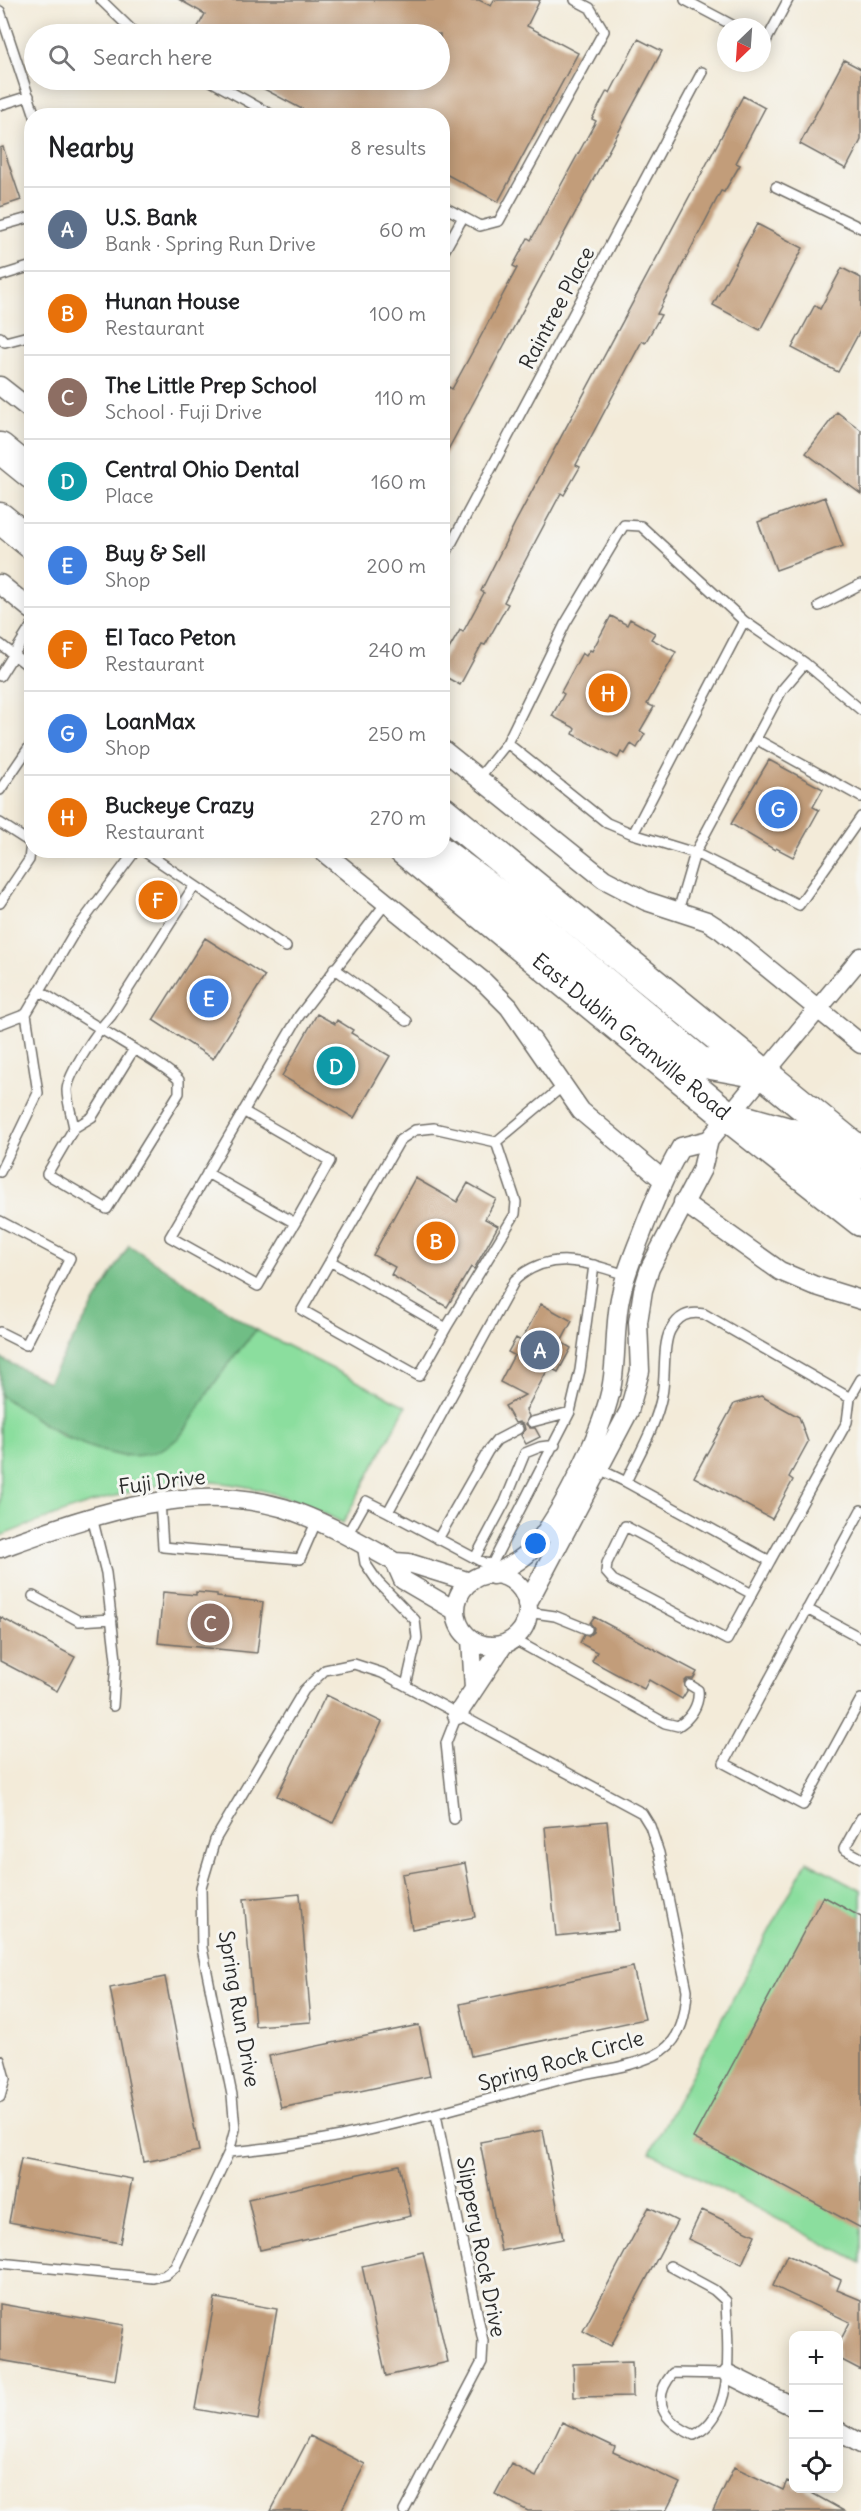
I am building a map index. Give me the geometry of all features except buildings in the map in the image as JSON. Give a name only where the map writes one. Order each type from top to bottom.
[{"type":"main road","points":[[0,448],[24,468]]},
{"type":"main road","points":[[0,518],[24,538]]},
{"type":"main road","points":[[450,817],[861,1153]]},
{"type":"main road","name":"East Dublin Granville Road","points":[[414,858],[729,1117],[861,1221]]},
{"type":"main road","points":[[449,858],[504,899],[700,1062],[766,1074]]},
{"type":"main road","points":[[729,1117],[792,1134],[861,1186]]},
{"type":"street","points":[[0,386],[24,405]]},
{"type":"street","points":[[0,584],[24,604]]},
{"type":"street","points":[[450,754],[604,879],[646,901],[678,911],[721,930],[861,1044]]},
{"type":"street","points":[[331,858],[484,982],[509,1007],[581,1111],[662,1179]]},
{"type":"street","points":[[527,1608],[629,1411],[640,1371],[638,1322],[643,1290],[650,1268],[702,1169],[708,1140],[766,1074],[861,957]]},
{"type":"street","points":[[493,1575],[517,1562],[534,1548],[558,1509],[600,1425],[612,1384],[620,1294],[662,1179],[681,1147],[708,1140]]},
{"type":"street","points":[[684,1202],[780,1271],[813,1285],[861,1300]]},
{"type":"street","name":"Fuji Drive","points":[[0,1548],[135,1504],[199,1497],[238,1499],[283,1508],[317,1520],[394,1562],[409,1563],[470,1582]]},
{"type":"street","name":"Fuji Drive","points":[[394,1562],[403,1580],[456,1611]]},
{"type":"street","points":[[457,1715],[508,1641],[526,1622],[527,1608],[523,1593],[515,1583],[505,1577],[481,1576],[470,1582],[457,1600],[458,1622],[471,1640],[481,1645],[508,1641]]},
{"type":"street","points":[[471,1640],[474,1689]]},
{"type":"street","points":[[728,2374],[789,2404]]},
{"type":"street","points":[[843,2434],[861,2444]]},
{"type":"lane","points":[[101,0],[126,24]]},
{"type":"lane","points":[[450,210],[480,226],[499,221],[604,31],[590,8],[575,0]]},
{"type":"lane","points":[[685,0],[719,18]]},
{"type":"lane","points":[[771,32],[788,0]]},
{"type":"lane","points":[[0,11],[24,81]]},
{"type":"lane","name":"Raintree Place","points":[[450,546],[702,72]]},
{"type":"lane","points":[[27,90],[33,108]]},
{"type":"lane","points":[[227,90],[260,108]]},
{"type":"lane","points":[[0,105],[29,96]]},
{"type":"lane","points":[[776,187],[861,228]]},
{"type":"lane","points":[[450,241],[463,217]]},
{"type":"lane","points":[[0,226],[24,219]]},
{"type":"lane","points":[[0,276],[24,268]]},
{"type":"lane","points":[[2,343],[24,337]]},
{"type":"lane","points":[[479,778],[507,743],[564,624],[624,525],[641,526],[744,621],[805,663],[861,710]]},
{"type":"lane","points":[[819,606],[861,584]]},
{"type":"lane","points":[[633,834],[744,621]]},
{"type":"lane","points":[[0,676],[24,637]]},
{"type":"lane","points":[[0,644],[24,663]]},
{"type":"lane","points":[[678,911],[695,853],[782,690],[805,663]]},
{"type":"lane","points":[[756,739],[861,797]]},
{"type":"lane","points":[[507,743],[607,823],[633,834],[695,853],[799,905],[861,818]]},
{"type":"lane","points":[[0,790],[24,755]]},
{"type":"lane","points":[[0,823],[24,838]]},
{"type":"lane","points":[[0,903],[29,858]]},
{"type":"lane","points":[[0,1024],[26,1014],[93,906],[130,858]]},
{"type":"lane","points":[[154,858],[286,946]]},
{"type":"lane","points":[[75,1128],[67,1091],[70,1079],[99,1028],[111,1016],[194,886]]},
{"type":"lane","points":[[243,1112],[330,1161],[258,1286],[170,1237],[298,1016],[386,903]]},
{"type":"lane","points":[[334,968],[407,1021]]},
{"type":"lane","points":[[40,991],[170,1071],[179,1080],[179,1093],[107,1209],[48,1174],[75,1128],[92,1117],[134,1049]]},
{"type":"lane","points":[[0,1172],[38,1093],[26,1014]]},
{"type":"lane","points":[[496,1142],[562,1086]]},
{"type":"lane","points":[[434,1128],[496,1142],[516,1202],[515,1214],[419,1376],[302,1311],[400,1140],[415,1130],[434,1128]]},
{"type":"lane","points":[[207,1173],[294,1223]]},
{"type":"lane","points":[[0,1221],[70,1258],[26,1345],[0,1332]]},
{"type":"lane","points":[[388,1512],[515,1280],[526,1271],[546,1262],[574,1260],[626,1275]]},
{"type":"lane","points":[[330,1261],[446,1328]]},
{"type":"lane","points":[[406,1686],[417,1638],[415,1620],[371,1572],[355,1539],[366,1501],[484,1563],[492,1564],[570,1412],[580,1370],[594,1265]]},
{"type":"lane","points":[[626,1482],[653,1424],[662,1396],[669,1333],[680,1317],[693,1312],[704,1314],[850,1398]]},
{"type":"lane","points":[[752,1594],[625,1526],[607,1563],[606,1572],[613,1580],[727,1640],[847,1422],[850,1398],[861,1379]]},
{"type":"lane","points":[[532,1422],[570,1412]]},
{"type":"lane","points":[[438,1539],[488,1450],[497,1440],[518,1429]]},
{"type":"lane","points":[[475,1558],[505,1502],[525,1454],[540,1447],[555,1445]]},
{"type":"lane","points":[[599,1469],[770,1561]]},
{"type":"lane","points":[[160,1501],[163,1547],[300,1559],[317,1520]]},
{"type":"lane","points":[[861,1510],[724,1763],[803,1805],[861,1699]]},
{"type":"lane","points":[[92,1517],[106,1574],[116,1660],[113,1706]]},
{"type":"lane","points":[[33,1596],[79,1621],[111,1619]]},
{"type":"lane","points":[[527,1608],[587,1629]]},
{"type":"lane","points":[[807,1609],[861,1638]]},
{"type":"lane","points":[[508,1641],[665,1723],[678,1726],[687,1720],[699,1699],[698,1690],[690,1685]]},
{"type":"lane","name":"Spring Run Drive","points":[[0,2263],[153,2278],[165,2275],[175,2267],[229,2152],[236,2129],[232,2095],[202,1948],[201,1887],[215,1840],[304,1690],[325,1670],[354,1664],[382,1673],[457,1715]]},
{"type":"lane","points":[[454,1819],[446,1743],[457,1715]]},
{"type":"lane","name":"Spring Rock Circle","points":[[229,2152],[282,2148],[436,2115],[566,2078],[645,2059],[664,2050],[677,2034],[686,2013],[687,1990],[659,1853],[650,1826],[642,1813],[457,1715]]},
{"type":"lane","points":[[861,1818],[844,1849],[861,1858]]},
{"type":"lane","points":[[0,2060],[5,2079],[0,2097]]},
{"type":"lane","name":"Slippery Rock Drive","points":[[404,2511],[482,2362],[483,2341],[436,2115]]},
{"type":"lane","points":[[670,2266],[714,2290],[726,2301],[728,2374],[716,2416],[705,2430],[694,2435],[676,2428],[665,2416],[661,2400],[665,2383],[673,2373],[728,2374]]},
{"type":"green space","points":[[129,1245],[256,1330],[236,1354],[178,1438],[157,1451],[135,1456],[111,1453],[86,1446],[39,1421],[0,1395],[0,1358],[48,1382]]},
{"type":"green space","points":[[256,1330],[406,1406],[343,1523],[282,1496],[238,1485],[193,1482],[162,1484],[118,1495],[0,1536],[0,1395],[63,1437],[124,1457],[223,1370]]},
{"type":"green space","points":[[807,1861],[861,1890],[861,2263],[650,2152]]},
{"type":"place","name":"Buckeye Crazy","points":[[608,693]]},
{"type":"place","name":"LoanMax","points":[[778,809]]},
{"type":"place","name":"El Taco Peton","points":[[158,900]]},
{"type":"place","name":"Buy & Sell","points":[[209,998]]},
{"type":"place","name":"Central Ohio Dental","points":[[336,1066]]},
{"type":"place","name":"Hunan House","points":[[436,1241]]},
{"type":"place","name":"U.S. Bank","points":[[540,1350]]},
{"type":"place","name":"The Little Prep School","points":[[210,1623]]}]
